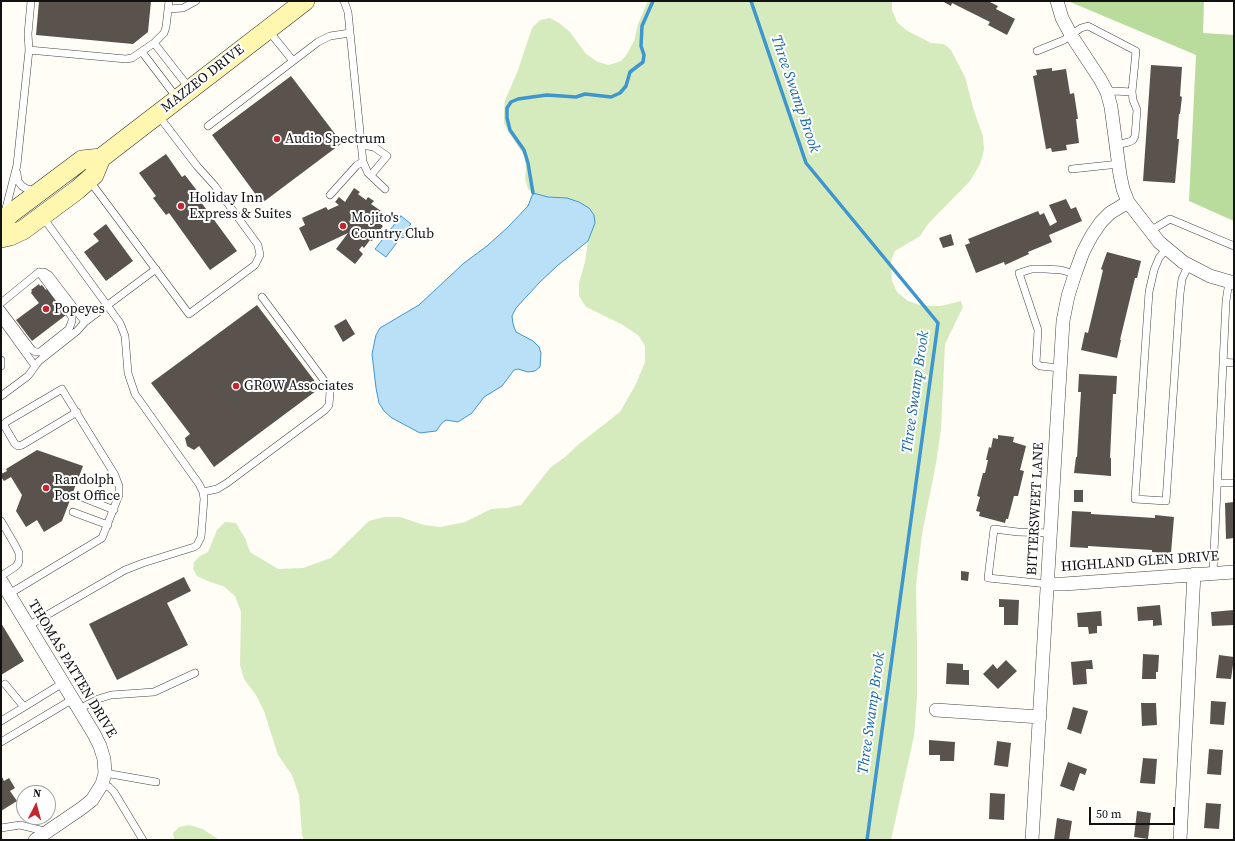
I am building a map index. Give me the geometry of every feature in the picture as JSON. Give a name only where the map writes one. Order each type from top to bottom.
[{"type":"main road","name":"MAZZEO DRIVE","points":[[1,238],[17,233],[89,180],[94,175],[101,158],[304,1]]},
{"type":"main road","points":[[1,225],[10,214],[82,160],[101,158]]},
{"type":"street","points":[[1057,1],[1062,18],[1071,35],[1108,92],[1123,189],[1128,202],[1166,249],[1188,266],[1210,276],[1232,283]]},
{"type":"street","name":"BITTERSWEET LANE","points":[[1032,840],[1064,321],[1074,274],[1083,252],[1096,228],[1110,213],[1128,202]]},
{"type":"street","name":"HIGHLAND GLEN DRIVE","points":[[1048,584],[1234,572]]},
{"type":"street","points":[[1180,840],[1194,574]]},
{"type":"street","name":"THOMAS PATTEN DRIVE","points":[[1,581],[100,746],[104,759],[103,778]]},
{"type":"street","points":[[936,710],[1040,717]]},
{"type":"street","points":[[35,840],[88,804],[96,795],[103,778]]},
{"type":"lane","points":[[30,1],[28,34],[30,50],[17,165],[17,179],[22,186],[31,190],[46,187]]},
{"type":"lane","points":[[30,50],[126,59],[134,57],[162,36],[165,31],[168,5],[183,8],[196,1]]},
{"type":"lane","points":[[344,1],[347,9],[350,33],[363,162],[371,175],[385,188]]},
{"type":"lane","points":[[1037,52],[1059,42],[1081,28],[1091,27],[1136,51],[1132,92],[1136,110],[1135,136],[1133,140],[1129,142],[1116,145]]},
{"type":"lane","points":[[268,29],[293,61]]},
{"type":"lane","points":[[208,126],[321,40],[330,36],[350,33]]},
{"type":"lane","points":[[154,43],[184,94]]},
{"type":"lane","points":[[142,52],[184,94]]},
{"type":"lane","points":[[1108,92],[1132,92]]},
{"type":"lane","points":[[89,180],[189,314],[255,265],[259,260],[260,255],[258,245],[215,186],[197,166],[158,114]]},
{"type":"lane","points":[[361,145],[374,147],[387,156],[371,175]]},
{"type":"lane","points":[[330,195],[354,167],[363,162]]},
{"type":"lane","points":[[1072,169],[1119,164]]},
{"type":"lane","points":[[1,225],[17,165]]},
{"type":"lane","points":[[28,626],[125,570],[194,547],[200,541],[201,537],[203,492],[200,484],[135,394],[128,373],[123,329],[118,319],[42,216]]},
{"type":"lane","points":[[1150,231],[1170,219],[1234,246]]},
{"type":"lane","points":[[1166,249],[1154,270],[1149,292],[1135,499],[1166,501],[1180,294],[1182,279],[1188,266]]},
{"type":"lane","points":[[34,363],[39,361],[77,331],[85,322],[156,269]]},
{"type":"lane","points":[[1060,368],[1042,366],[1036,363],[1038,330],[1019,273],[1032,269],[1055,269],[1074,274]]},
{"type":"lane","points":[[1,303],[39,272],[44,272],[49,275],[85,322]]},
{"type":"lane","points":[[32,350],[40,352],[69,329],[72,321],[69,312],[39,272]]},
{"type":"lane","points":[[1213,573],[1226,301],[1232,283]]},
{"type":"lane","points":[[203,492],[217,489],[227,483],[325,410],[330,401],[330,392],[323,378],[262,297]]},
{"type":"lane","points":[[1,309],[32,350],[34,363],[28,376],[1,396]]},
{"type":"lane","points":[[1,319],[34,363]]},
{"type":"lane","points":[[1,360],[1,366]]},
{"type":"lane","points":[[1223,362],[1234,363]]},
{"type":"lane","points":[[9,594],[102,538],[114,510],[119,495],[118,482],[77,412],[64,390],[60,389],[4,424],[15,444],[18,446],[77,412]]},
{"type":"lane","points":[[1217,482],[1234,483]]},
{"type":"lane","points":[[78,496],[114,510]]},
{"type":"lane","points":[[73,512],[108,525]]},
{"type":"lane","points":[[1,521],[15,545],[19,558],[17,566],[1,576]]},
{"type":"lane","points":[[1048,584],[988,578],[994,529],[1018,532],[1051,533]]},
{"type":"lane","points":[[1,742],[76,704],[111,695],[154,692],[195,673]]},
{"type":"lane","points":[[1,721],[63,683]]},
{"type":"lane","points":[[5,684],[24,707]]},
{"type":"lane","points":[[103,778],[156,782]]},
{"type":"lane","points":[[103,778],[114,792],[143,840]]},
{"type":"lane","points":[[1,828],[20,825],[48,832]]},
{"type":"green space","points":[[648,1],[892,1],[892,10],[897,22],[906,30],[931,43],[944,44],[951,50],[965,77],[974,111],[983,136],[984,150],[980,164],[970,181],[928,224],[920,236],[895,251],[891,261],[892,281],[897,292],[908,301],[923,306],[941,306],[961,301],[963,307],[945,344],[941,429],[922,534],[916,586],[917,697],[914,736],[891,840],[304,840],[302,835],[299,795],[292,775],[278,755],[264,711],[256,695],[244,679],[240,665],[241,612],[235,596],[223,586],[197,576],[193,569],[194,562],[200,556],[208,552],[217,530],[225,522],[236,523],[246,540],[250,552],[278,569],[303,568],[331,558],[369,521],[384,517],[400,517],[424,525],[440,527],[465,522],[491,509],[521,505],[550,468],[620,412],[636,384],[645,362],[645,346],[639,336],[623,325],[586,307],[579,296],[579,283],[585,262],[588,241],[595,223],[579,202],[567,198],[541,196],[528,189],[525,178],[525,157],[504,123],[504,111],[505,100],[517,73],[532,28],[540,20],[550,18],[559,23],[570,32],[586,54],[598,62],[609,65],[621,61],[627,54],[634,41],[638,24]]},
{"type":"green space","points":[[1068,1],[1204,1],[1203,33],[1234,35],[1234,221],[1189,201],[1196,55]]},
{"type":"green space","points":[[189,825],[203,829],[219,840],[174,840],[173,833],[179,827]]},
{"type":"water","points":[[533,193],[548,197],[567,198],[579,202],[589,208],[594,215],[595,223],[588,241],[539,283],[516,308],[512,316],[516,332],[533,341],[539,347],[541,353],[540,367],[535,371],[528,372],[518,369],[514,370],[502,386],[484,397],[472,413],[458,422],[446,420],[436,431],[420,433],[392,418],[384,411],[379,403],[376,388],[372,354],[376,335],[380,328],[419,305],[464,263],[487,246],[528,206]]},
{"type":"water","points":[[401,216],[411,224],[405,232],[407,234],[403,238],[401,237],[386,257],[375,249]]},
{"type":"building","points":[[39,1],[151,1],[148,32],[133,44],[36,35]]},
{"type":"building","points":[[942,1],[988,1],[998,6],[996,9],[1015,19],[1007,35],[988,25],[990,22],[952,3],[951,6]]},
{"type":"building","points":[[1151,65],[1182,67],[1180,96],[1182,97],[1179,114],[1177,139],[1179,139],[1175,183],[1143,181]]},
{"type":"building","points":[[1052,68],[1052,71],[1066,69],[1070,94],[1074,93],[1078,119],[1076,119],[1079,143],[1066,145],[1067,150],[1052,152],[1051,148],[1046,149],[1033,76],[1037,75],[1036,70]]},
{"type":"building","name":"Audio Spectrum","points":[[291,76],[342,143],[262,203],[212,135]]},
{"type":"building","name":"Holiday Inn Express & Suites","points":[[166,154],[182,177],[185,175],[198,192],[195,194],[237,251],[210,270],[169,213],[166,215],[153,198],[156,196],[139,173]]},
{"type":"building","name":"Mojito's Country Club","points":[[354,188],[360,192],[358,194],[366,200],[368,197],[374,201],[371,204],[381,211],[374,219],[383,226],[372,241],[370,240],[364,248],[362,246],[359,250],[363,254],[355,264],[336,249],[348,233],[310,251],[299,228],[305,225],[302,218],[326,207],[328,210],[339,205],[335,202],[339,197],[345,202]]},
{"type":"building","points":[[1066,199],[1071,209],[1076,207],[1082,221],[1049,235],[1052,242],[1028,252],[1029,254],[1005,265],[1004,262],[976,273],[965,245],[970,243],[968,239],[1038,211],[1040,215],[1044,213],[1050,226],[1057,222],[1049,205]]},
{"type":"building","points":[[106,224],[133,261],[106,281],[84,252],[99,241],[93,234]]},
{"type":"building","points":[[951,234],[954,245],[943,248],[939,238]]},
{"type":"building","points":[[1107,252],[1141,261],[1137,278],[1135,278],[1117,358],[1081,350],[1085,332],[1088,333],[1103,270],[1101,269]]},
{"type":"building","name":"Popeyes","points":[[39,284],[46,290],[48,288],[66,315],[32,341],[16,320],[39,303],[31,293],[31,290]]},
{"type":"building","name":"GROW Associates","points":[[257,305],[320,388],[214,467],[199,446],[194,450],[187,446],[185,438],[190,434],[151,383]]},
{"type":"building","points":[[346,319],[355,334],[343,342],[334,326]]},
{"type":"building","points":[[1079,374],[1117,376],[1116,394],[1113,394],[1110,458],[1111,476],[1074,473],[1077,457],[1081,392],[1078,392]]},
{"type":"building","points":[[998,435],[1014,437],[1013,442],[1026,446],[1020,470],[1024,471],[1018,496],[1014,496],[1008,519],[1006,519],[1005,523],[979,516],[980,512],[976,511],[980,497],[977,496],[983,473],[985,473],[989,447],[991,448],[993,438],[998,439]]},
{"type":"building","name":"Randolph Post Office","points":[[37,450],[83,466],[62,521],[44,532],[37,520],[26,527],[16,511],[22,495],[11,477],[4,481],[1,477],[1,474],[7,471],[6,469]]},
{"type":"building","points":[[1074,490],[1083,490],[1083,502],[1074,502]]},
{"type":"building","points":[[1234,502],[1234,538],[1226,539],[1225,503]]},
{"type":"building","points":[[1072,511],[1091,512],[1091,514],[1155,518],[1155,515],[1174,517],[1171,553],[1152,552],[1152,550],[1088,546],[1088,548],[1070,547]]},
{"type":"building","points":[[961,571],[969,572],[968,581],[961,580]]},
{"type":"building","points":[[184,577],[191,591],[167,603],[188,645],[117,680],[89,624]]},
{"type":"building","points":[[999,599],[1019,600],[1018,625],[1004,625],[1004,607],[999,607]]},
{"type":"building","points":[[1160,605],[1162,625],[1153,626],[1153,620],[1138,621],[1137,607]]},
{"type":"building","points":[[1234,610],[1234,625],[1212,626],[1211,612]]},
{"type":"building","points":[[1101,611],[1102,626],[1097,626],[1097,633],[1089,634],[1088,627],[1078,627],[1077,613]]},
{"type":"building","points":[[1,623],[24,661],[1,675]]},
{"type":"building","points":[[1143,654],[1159,655],[1156,679],[1142,679]]},
{"type":"building","points":[[1219,655],[1234,657],[1231,679],[1216,678]]},
{"type":"building","points":[[1006,660],[1017,671],[998,689],[983,674],[993,664],[997,669]]},
{"type":"building","points":[[1092,660],[1093,669],[1086,669],[1087,684],[1073,685],[1071,662]]},
{"type":"building","points":[[947,663],[963,664],[963,670],[969,670],[969,685],[946,684]]},
{"type":"building","points":[[1211,701],[1226,702],[1224,725],[1210,724]]},
{"type":"building","points":[[1141,703],[1156,703],[1157,725],[1142,726]]},
{"type":"building","points":[[1073,707],[1088,711],[1081,734],[1067,729]]},
{"type":"building","points":[[929,740],[955,742],[954,761],[940,761],[940,755],[929,755]]},
{"type":"building","points":[[997,741],[1011,743],[1008,767],[994,765]]},
{"type":"building","points":[[1209,749],[1223,750],[1221,775],[1207,774]]},
{"type":"building","points":[[1143,758],[1157,759],[1155,784],[1140,783]]},
{"type":"building","points":[[1068,762],[1087,769],[1085,775],[1080,773],[1074,791],[1060,786]]},
{"type":"building","points":[[1,775],[4,781],[9,778],[15,788],[10,791],[16,802],[1,811]]},
{"type":"building","points":[[990,793],[1005,794],[1004,820],[989,819]]},
{"type":"building","points":[[1206,803],[1221,804],[1219,829],[1204,828]]},
{"type":"building","points":[[1137,811],[1151,813],[1148,839],[1134,837]]},
{"type":"building","points":[[1057,818],[1072,821],[1069,840],[1054,840]]},
{"type":"waterway","points":[[533,193],[528,163],[524,150],[510,130],[507,118],[507,108],[511,102],[518,99],[547,95],[576,97],[585,94],[611,97],[620,93],[626,86],[630,72],[643,62],[644,55],[641,46],[642,26],[653,1]]},
{"type":"waterway","name":"Three Swamp Brook","points":[[751,1],[806,163],[938,323],[867,840]]},
{"type":"place","name":"Audio Spectrum","points":[[277,139]]},
{"type":"place","name":"Holiday Inn Express & Suites","points":[[181,206]]},
{"type":"place","name":"Mojito's Country Club","points":[[343,226]]},
{"type":"place","name":"Popeyes","points":[[46,309]]},
{"type":"place","name":"GROW Associates","points":[[236,386]]},
{"type":"place","name":"Randolph Post Office","points":[[46,488]]}]
